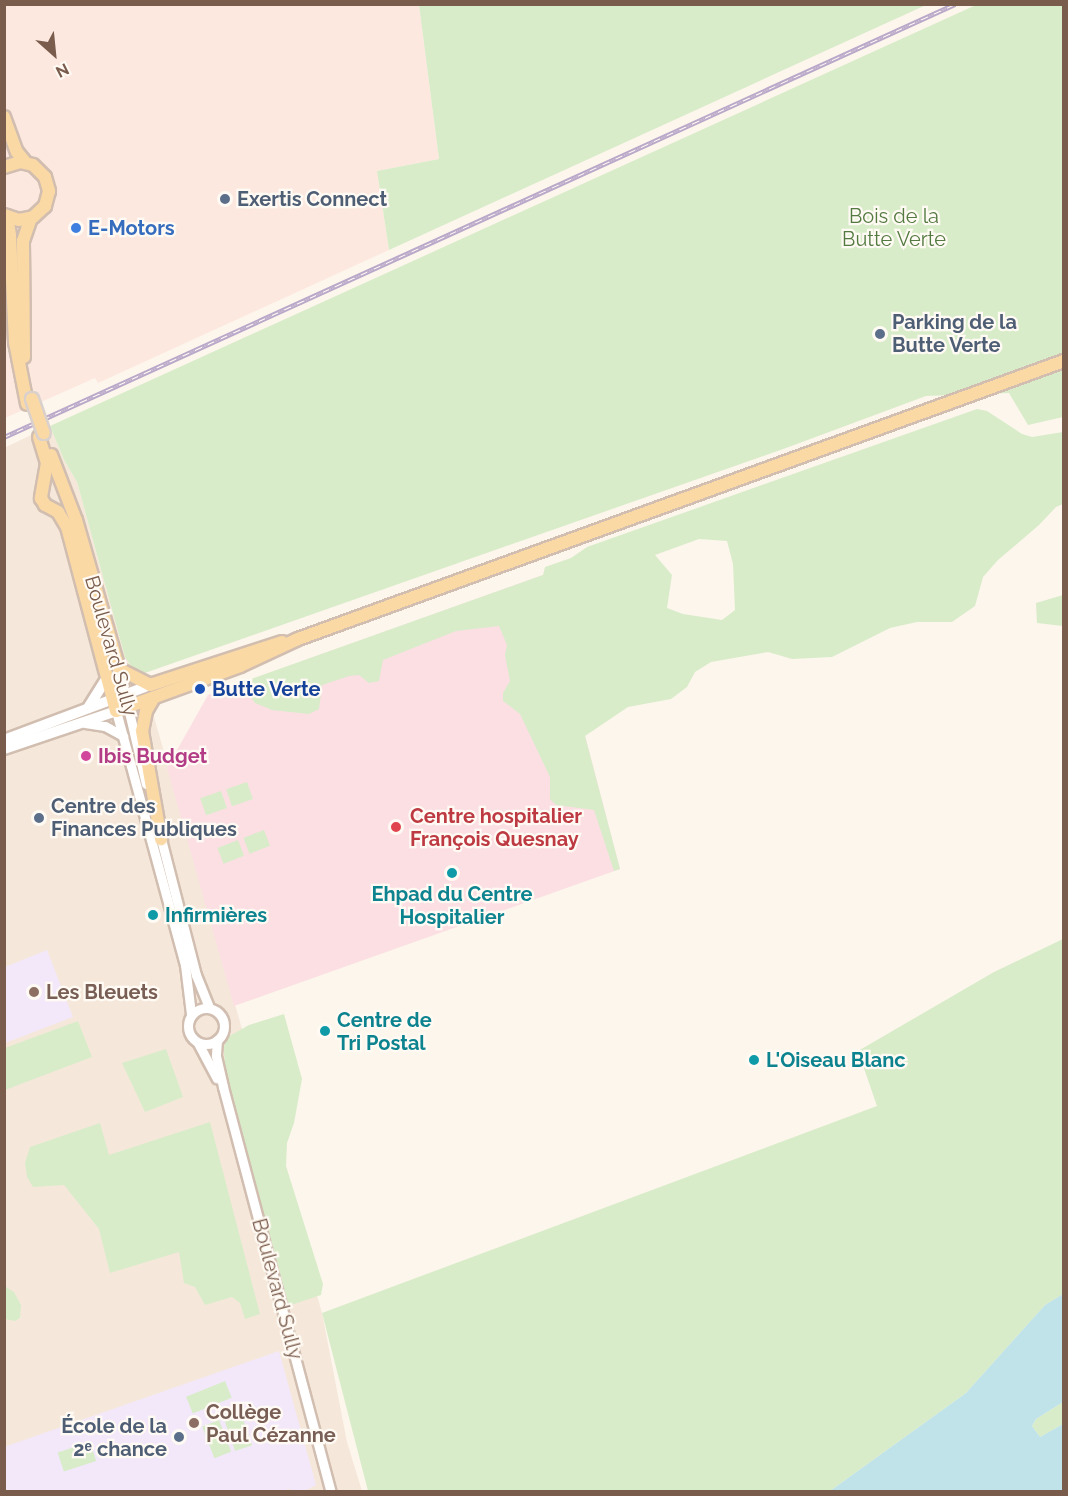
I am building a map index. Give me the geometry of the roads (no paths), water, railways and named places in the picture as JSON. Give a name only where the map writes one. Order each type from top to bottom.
[{"type":"main road","points":[[4,117],[17,152],[26,163],[43,173],[49,188],[45,206],[31,218],[23,242],[23,347],[30,401]]},
{"type":"main road","points":[[4,167],[14,163],[26,163]]},
{"type":"main road","points":[[6,215],[19,220],[31,218]]},
{"type":"main road","points":[[6,215],[10,233],[15,342],[47,463],[40,498],[52,507],[63,503],[64,488],[50,481],[43,485]]},
{"type":"main road","points":[[127,700],[153,699],[255,660],[298,639],[1064,361]]},
{"type":"main road","points":[[788,462],[900,427],[1064,367]]},
{"type":"main road","name":"Boulevard Sully","points":[[41,435],[64,488],[119,669]]},
{"type":"main road","name":"Boulevard Sully","points":[[52,507],[62,517],[69,534],[102,652],[106,679],[114,705]]},
{"type":"main road","points":[[4,749],[80,724],[127,700],[150,685],[276,643],[298,639]]},
{"type":"main road","points":[[119,669],[150,685]]},
{"type":"main road","points":[[87,708],[106,679]]},
{"type":"main road","points":[[153,699],[146,711],[142,731],[161,839]]},
{"type":"main road","points":[[4,740],[87,708],[114,705]]},
{"type":"street","name":"Boulevard Sully","points":[[119,669],[196,975],[209,1008]]},
{"type":"street","name":"Boulevard Sully","points":[[114,705],[185,965],[191,1014]]},
{"type":"street","points":[[80,724],[97,723],[123,736]]},
{"type":"street","points":[[209,1008],[218,1012],[223,1020],[223,1031],[217,1040],[216,1056],[223,1087],[198,1043],[188,1031],[191,1014],[199,1009],[209,1008]]},
{"type":"street","points":[[198,1043],[208,1044],[217,1040]]},
{"type":"street","name":"Boulevard Sully","points":[[223,1087],[331,1491]]},
{"type":"water","points":[[1063,1294],[1063,1402],[1036,1419],[1032,1426],[1040,1437],[1063,1424],[1063,1491],[830,1491],[966,1393],[1045,1305]]},
{"type":"railway","points":[[4,437],[955,4]]},
{"type":"place","name":"Exertis Connect","points":[[225,199]]},
{"type":"place","name":"E-Motors","points":[[76,228]]},
{"type":"place","name":"Parking de la Butte Verte","points":[[880,334]]},
{"type":"place","name":"Butte Verte","points":[[200,689]]},
{"type":"place","name":"Ibis Budget","points":[[86,756]]},
{"type":"place","name":"Centre des Finances Publiques","points":[[39,818]]},
{"type":"place","name":"Centre hospitalier François Quesnay","points":[[396,827]]},
{"type":"place","name":"Ehpad du Centre Hospitalier","points":[[452,873]]},
{"type":"place","name":"Infirmières","points":[[153,915]]},
{"type":"place","name":"Les Bleuets","points":[[34,992]]},
{"type":"place","name":"Centre de Tri Postal","points":[[325,1031]]},
{"type":"place","name":"L'Oiseau Blanc","points":[[754,1060]]},
{"type":"place","name":"Collège Paul Cézanne","points":[[194,1423]]},
{"type":"place","name":"École de la 2ᵉ chance","points":[[179,1437]]},
{"type":"park label","name":"Bois de la Butte Verte","points":[[894,228]]}]
